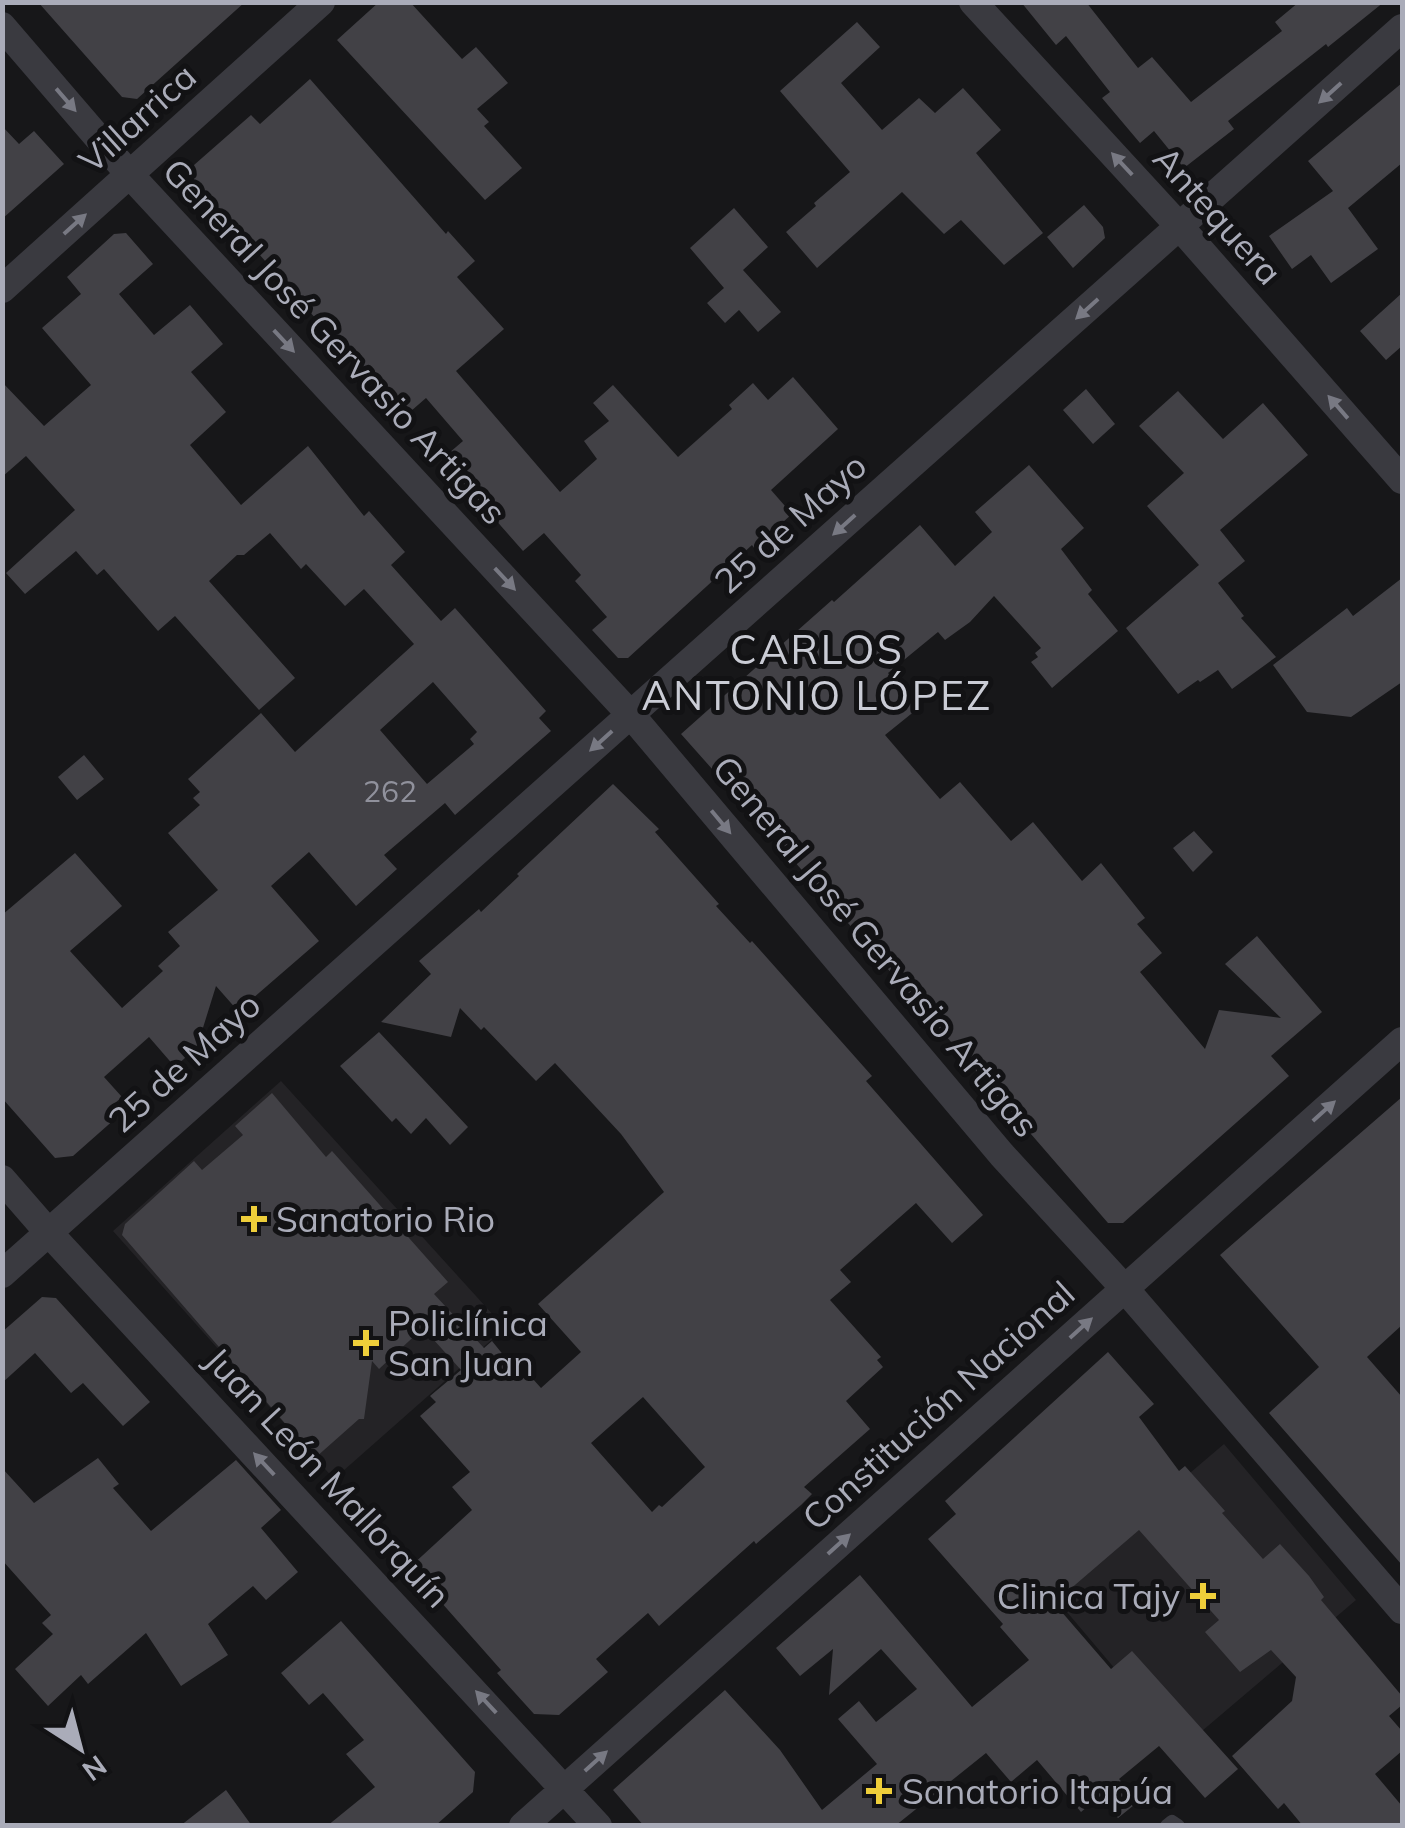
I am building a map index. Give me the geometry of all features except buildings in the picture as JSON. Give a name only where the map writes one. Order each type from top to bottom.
[{"type":"street","name":"Villarrica","points":[[2,289],[322,2]]},
{"type":"street","name":"Antequera","points":[[973,2],[1180,226],[1402,480]]},
{"type":"street","name":"General José Gervasio Artigas","points":[[2,26],[130,174],[630,714],[1002,1154],[1402,1610]]},
{"type":"street","name":"25 de Mayo","points":[[2,1274],[1402,28]]},
{"type":"street","name":"Constitución Nacional","points":[[523,1826],[1402,1041]]},
{"type":"street","name":"Juan León Mallorquín","points":[[2,1179],[598,1826]]},
{"type":"lane","points":[[1166,1826],[1172,1822],[1178,1826]]},
{"type":"shaded area","points":[[281,1081],[505,1328],[334,1479],[113,1231]]},
{"type":"shaded area","name":"Clinica Tajy","points":[[1224,1444],[1356,1600],[1182,1748],[1050,1592]]},
{"type":"place","name":"Sanatorio Rio","points":[[254,1219]]},
{"type":"place","name":"Policlínica San Juan","points":[[366,1343]]},
{"type":"place","name":"Clinica Tajy","points":[[1203,1596]]},
{"type":"place","name":"Sanatorio Itapúa","points":[[879,1791]]},
{"type":"district","name":"CARLOS ANTONIO LÓPEZ","points":[[817,672]]}]
